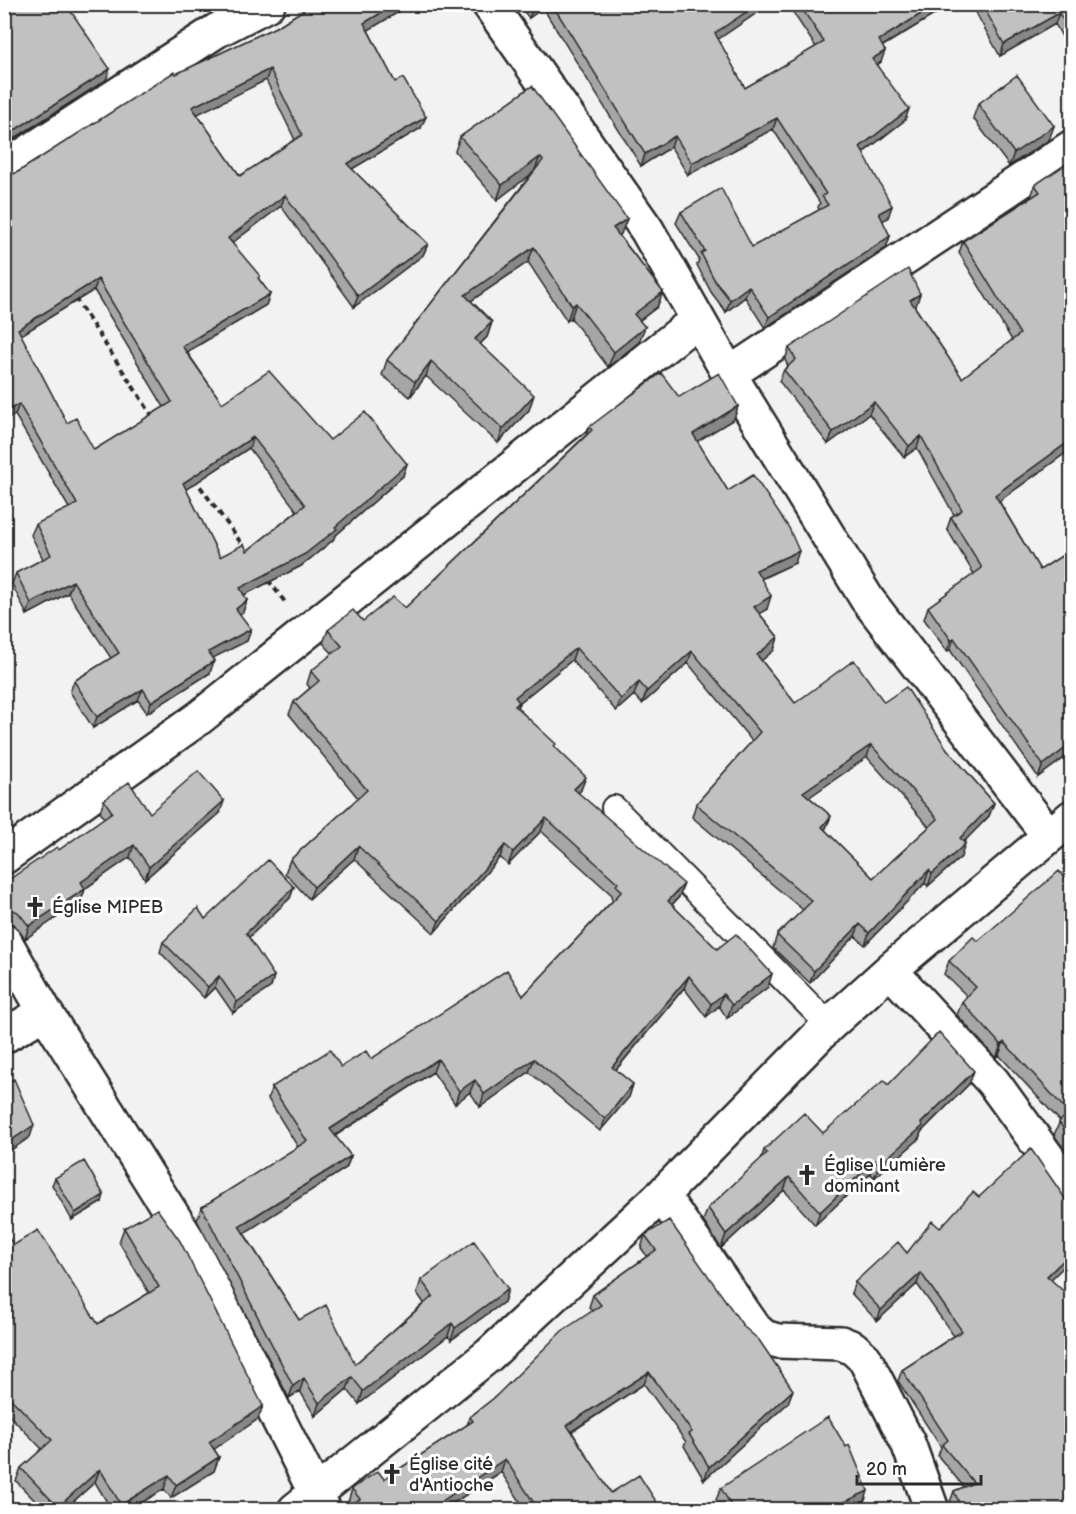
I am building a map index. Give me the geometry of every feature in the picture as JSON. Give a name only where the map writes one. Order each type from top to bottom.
[{"type":"street","points":[[4,168],[216,31],[268,4]]},
{"type":"street","points":[[4,940],[45,1012],[191,1245],[312,1504],[489,1355],[662,1195],[829,1025],[890,969],[1060,826],[867,599],[729,374],[647,230],[489,4]]},
{"type":"street","points":[[729,374],[1071,147]]},
{"type":"street","points":[[4,857],[200,718],[698,320]]},
{"type":"street","points":[[890,969],[993,1082],[1071,1191]]},
{"type":"street","points":[[4,1036],[45,1012]]},
{"type":"street","points":[[662,1195],[755,1329],[764,1336],[778,1341],[842,1343],[853,1348],[865,1359],[908,1443],[932,1509]]},
{"type":"lane","points":[[614,808],[829,1025]]},
{"type":"path","points":[[69,288],[157,423]]},
{"type":"path","points":[[188,471],[251,556]]},
{"type":"path","points":[[265,575],[307,632]]},
{"type":"building","points":[[4,4],[66,4],[110,69],[4,137]]},
{"type":"building","points":[[313,4],[396,4],[364,23],[395,82],[403,78],[426,117],[347,164],[428,244],[358,296],[285,195],[228,238],[260,276],[258,278],[270,294],[182,346],[222,403],[269,371],[330,440],[365,412],[407,464],[335,527],[337,529],[305,554],[240,588],[247,600],[236,609],[251,629],[208,652],[214,661],[151,702],[143,689],[97,717],[74,681],[119,653],[73,581],[31,603],[16,573],[51,555],[36,524],[77,504],[19,404],[4,412],[4,174],[10,175],[18,172],[174,72],[176,74],[278,26]],"holes":[[[270,69],[302,135],[240,176],[192,107]],[[98,279],[172,402],[94,450],[76,418],[67,423],[18,329]],[[253,437],[305,505],[247,551],[244,544],[220,557],[183,483]]]},
{"type":"building","points":[[552,4],[758,4],[715,33],[745,88],[824,42],[799,4],[937,4],[879,40],[885,51],[872,59],[909,109],[860,147],[892,206],[879,213],[890,236],[769,317],[749,286],[730,300],[715,281],[701,253],[705,251],[681,212],[721,188],[752,247],[828,205],[822,196],[826,194],[777,118],[692,163],[675,136],[645,154]]},
{"type":"building","points":[[982,4],[1071,4],[1071,34],[1059,13],[1004,44]]},
{"type":"building","points":[[1017,75],[1054,126],[1014,153],[978,104]]},
{"type":"building","points":[[532,86],[627,219],[613,228],[663,292],[634,314],[645,327],[614,352],[576,303],[572,306],[534,247],[465,295],[492,322],[475,339],[534,395],[503,429],[431,361],[415,382],[387,360],[543,160],[540,157],[502,185],[460,137]]},
{"type":"building","points":[[1071,161],[1071,440],[995,495],[1040,570],[1071,550],[1071,744],[1043,765],[954,638],[951,640],[928,607],[982,568],[951,517],[962,510],[921,436],[909,446],[874,402],[833,432],[784,370],[796,359],[789,348],[908,269],[920,294],[910,300],[962,378],[1020,334],[963,241],[1040,192],[1035,185]]},
{"type":"building","points":[[661,373],[679,397],[719,373],[738,406],[693,434],[728,491],[753,475],[789,528],[799,551],[756,570],[771,596],[754,607],[778,637],[757,655],[795,703],[854,660],[884,702],[906,687],[947,749],[994,803],[960,838],[965,844],[932,874],[929,870],[869,933],[860,924],[814,971],[777,935],[812,901],[696,804],[760,732],[692,651],[647,691],[639,682],[621,699],[576,648],[515,697],[519,702],[515,706],[556,744],[554,746],[586,777],[574,789],[684,884],[668,901],[717,949],[736,934],[772,974],[732,1005],[723,994],[711,1004],[689,976],[612,1067],[633,1084],[605,1119],[534,1059],[484,1094],[475,1080],[459,1091],[438,1059],[330,1129],[351,1156],[239,1226],[299,1320],[326,1305],[355,1364],[433,1296],[421,1280],[474,1241],[508,1289],[455,1328],[452,1323],[363,1391],[352,1377],[319,1403],[304,1378],[293,1386],[202,1207],[307,1141],[272,1087],[330,1050],[341,1067],[366,1051],[371,1059],[507,970],[523,996],[622,891],[616,885],[618,883],[546,818],[513,852],[505,845],[439,921],[358,846],[314,887],[290,860],[367,790],[294,702],[319,681],[311,671],[342,646],[328,630],[353,610],[363,621],[393,597],[405,608],[592,430],[589,427]],"holes":[[[871,745],[938,819],[873,878],[822,827],[831,816],[803,792]]]},
{"type":"building","points":[[198,771],[224,801],[149,867],[134,845],[81,882],[85,889],[29,926],[4,898],[4,883],[57,847],[59,850],[112,812],[104,800],[129,782],[150,813]]},
{"type":"building","points":[[268,860],[294,887],[246,933],[274,976],[237,1002],[219,976],[208,987],[163,942],[198,908],[205,919]]},
{"type":"building","points":[[1059,871],[1071,885],[1071,1139],[1059,1122],[1069,1113],[1004,1042],[1001,1045],[962,1002],[976,987],[949,961],[973,937],[978,941]]},
{"type":"building","points":[[939,1032],[974,1071],[921,1123],[923,1126],[879,1165],[875,1160],[820,1212],[789,1177],[726,1234],[708,1208],[767,1153],[764,1150],[804,1113],[823,1133],[884,1080],[888,1085]]},
{"type":"building","points":[[14,1079],[34,1125],[4,1145],[4,1083]]},
{"type":"building","points":[[1031,1149],[1071,1207],[1071,1253],[1047,1276],[1071,1298],[1071,1509],[962,1509],[954,1491],[974,1483],[942,1445],[948,1440],[902,1370],[962,1331],[921,1273],[881,1310],[855,1282],[898,1242],[907,1253],[932,1221],[940,1228],[973,1192],[979,1197]]},
{"type":"building","points":[[84,1161],[104,1195],[75,1213],[55,1178]]},
{"type":"building","points":[[157,1209],[180,1241],[263,1406],[209,1442],[219,1457],[176,1485],[169,1475],[121,1505],[100,1469],[58,1507],[21,1468],[52,1440],[4,1392],[4,1232],[14,1245],[38,1230],[98,1324],[159,1287],[124,1228]]},
{"type":"building","points":[[669,1220],[744,1327],[759,1340],[793,1390],[709,1467],[689,1434],[692,1432],[649,1372],[567,1425],[611,1493],[639,1475],[661,1509],[538,1509],[505,1459],[433,1507],[435,1509],[344,1509],[360,1499],[352,1489],[378,1471],[384,1479],[473,1421],[470,1417],[494,1398],[562,1331],[601,1305],[593,1295],[656,1250],[645,1235]]},
{"type":"building","points":[[828,1417],[846,1447],[849,1445],[868,1491],[830,1509],[827,1503],[817,1509],[733,1509],[721,1488]]},
{"type":"building","points":[[4,1495],[19,1509],[4,1509]]},
{"type":"place","name":"Église MIPEB","points":[[35,907]]},
{"type":"place","name":"Église Lumière dominant","points":[[807,1175]]},
{"type":"place","name":"Église cité d'Antioche","points":[[392,1474]]}]
